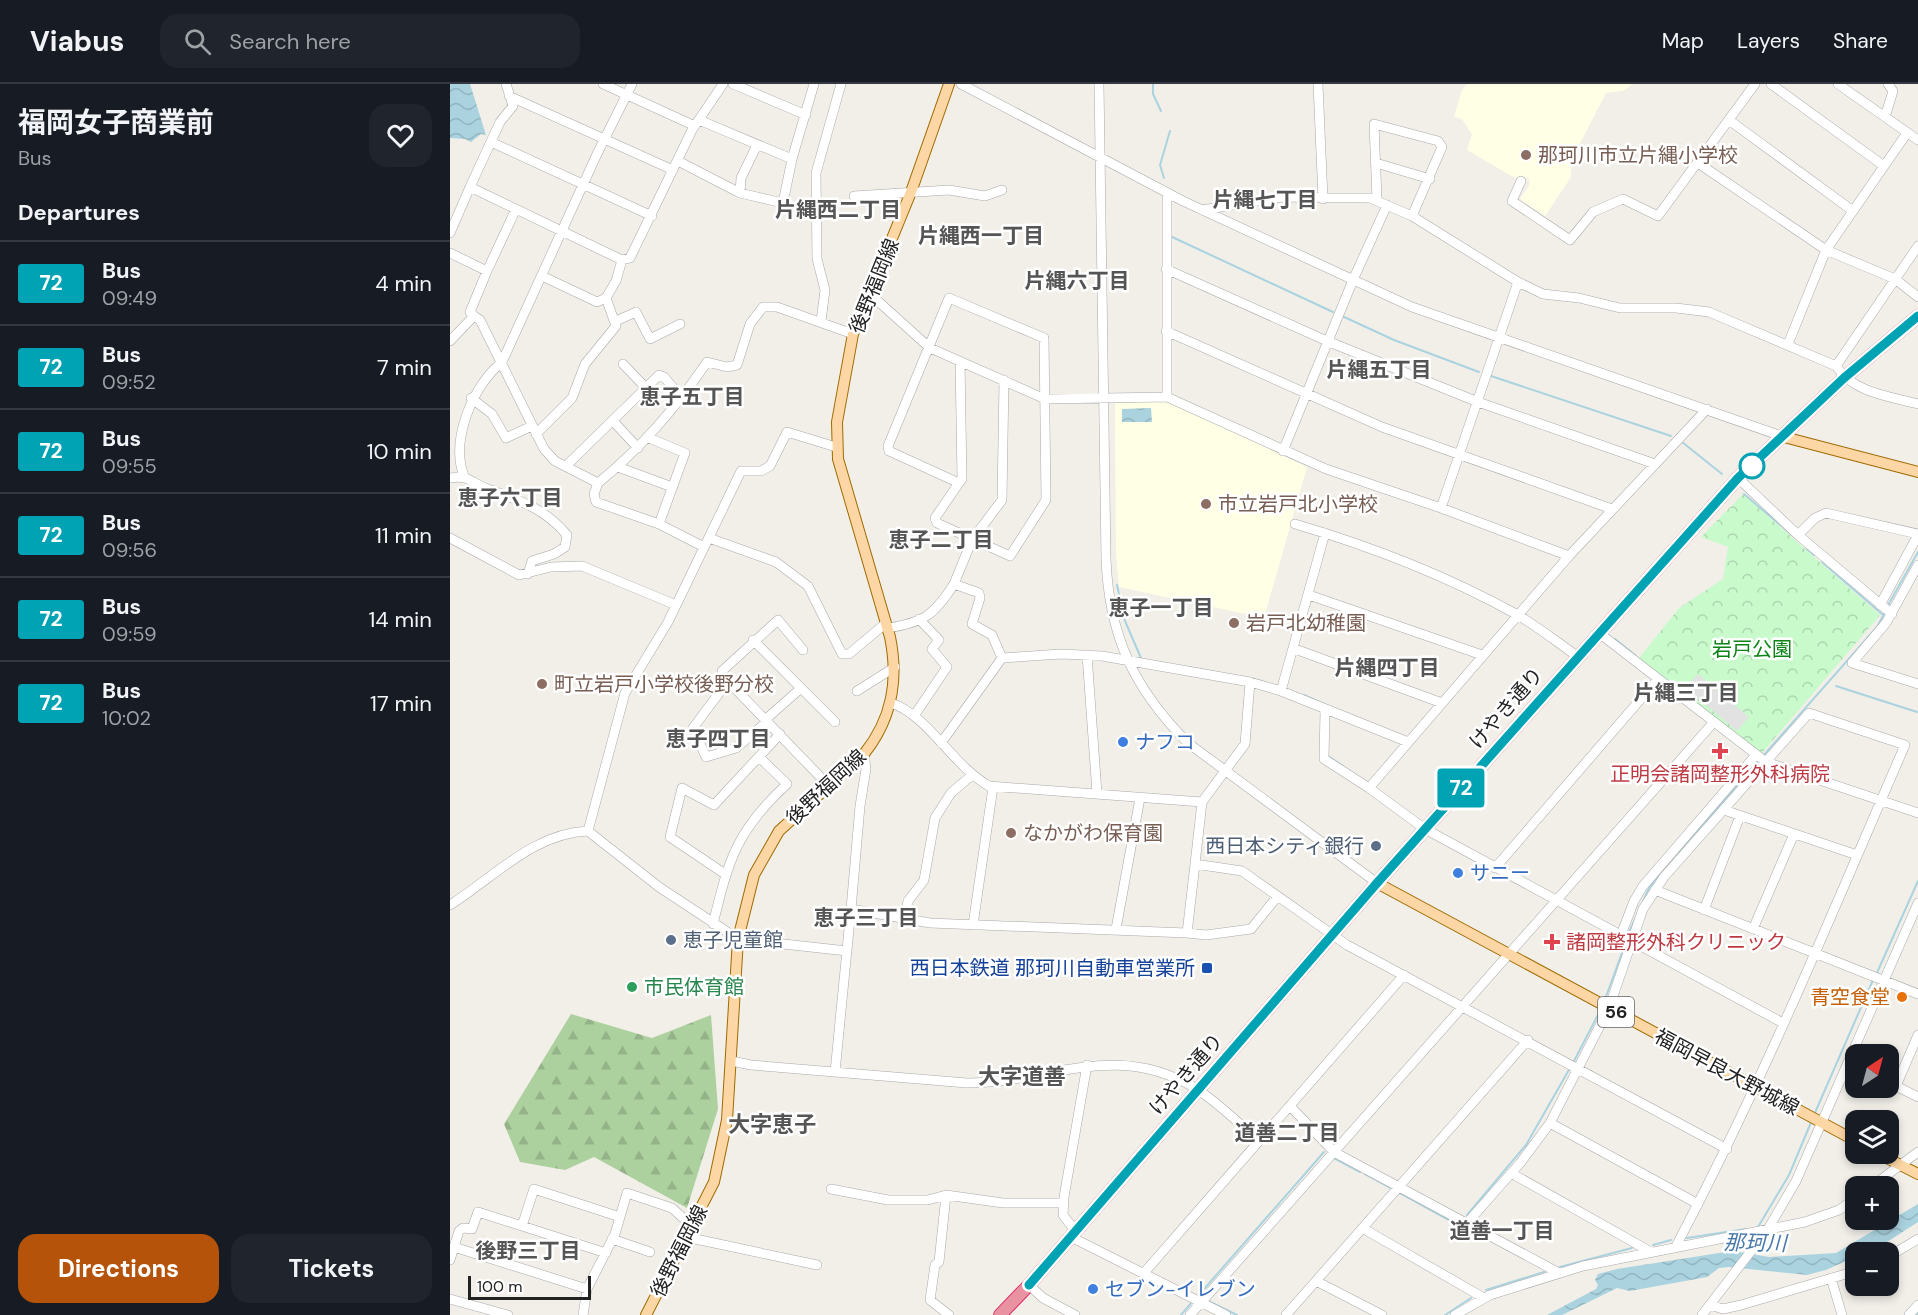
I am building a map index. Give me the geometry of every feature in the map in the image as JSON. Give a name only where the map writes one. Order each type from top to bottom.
[{"type":"highway","name":"けやき通り","points":[[1029,1285],[1377,883],[1738,478],[1844,378],[1918,316]]},
{"type":"highway","points":[[1000,1315],[1029,1285]]},
{"type":"highway","points":[[1005,1315],[1029,1285]]},
{"type":"main road","name":"後野福岡線","points":[[646,1315],[714,1182],[727,1119],[738,939],[745,901],[754,875],[766,850],[793,816],[864,754],[879,732],[891,703],[895,667],[886,625],[836,447],[837,422],[853,334],[911,192],[949,84]]},
{"type":"main road","points":[[1784,437],[1918,471]]},
{"type":"main road","name":"福岡早良大野城線","points":[[1377,883],[1845,1135]]},
{"type":"main road","points":[[1899,1164],[1918,1174]]},
{"type":"street","points":[[450,233],[500,122],[513,106],[506,84]]},
{"type":"street","points":[[603,84],[792,159]]},
{"type":"street","points":[[464,476],[456,458],[455,440],[459,421],[486,376],[502,362],[582,185],[632,84]]},
{"type":"street","points":[[470,188],[622,260],[633,256],[697,123],[723,84]]},
{"type":"street","points":[[733,84],[806,115]]},
{"type":"street","points":[[509,96],[604,138],[740,193],[783,203],[798,134],[806,115],[814,84]]},
{"type":"street","points":[[821,321],[825,290],[817,259],[816,172],[841,84]]},
{"type":"street","points":[[961,84],[1202,210],[1412,307],[1784,437]]},
{"type":"street","points":[[1099,84],[1107,589],[1118,639],[1141,686],[1166,721],[1188,744],[1377,883]]},
{"type":"street","points":[[1318,84],[1323,199]]},
{"type":"street","points":[[1521,181],[1512,201],[1570,240],[1593,212],[1623,199],[1658,216],[1755,84]]},
{"type":"street","points":[[1771,84],[1884,166]]},
{"type":"street","points":[[1838,84],[1918,140]]},
{"type":"street","points":[[1885,117],[1893,91],[1888,84]]},
{"type":"street","points":[[1729,120],[1853,211]]},
{"type":"street","points":[[1377,200],[1374,124],[1442,144],[1430,179],[1412,216]]},
{"type":"street","points":[[1788,344],[1826,250],[1907,133]]},
{"type":"street","points":[[491,142],[652,216]]},
{"type":"street","points":[[740,193],[741,178],[757,145]]},
{"type":"street","points":[[1377,163],[1430,179]]},
{"type":"street","points":[[1698,163],[1826,250],[1895,279],[1918,297]]},
{"type":"street","points":[[854,196],[961,190],[985,196],[1002,190]]},
{"type":"street","points":[[1167,192],[1167,397]]},
{"type":"street","points":[[1202,210],[1281,197],[1377,200],[1412,216],[1518,282],[1550,297],[1579,298],[1620,308],[1676,308],[1709,312],[1836,366],[1844,378],[1854,386],[1918,404]]},
{"type":"street","points":[[1283,451],[1353,280],[1388,205]]},
{"type":"street","points":[[516,209],[470,312],[480,320],[534,430],[549,455],[555,461],[598,483]]},
{"type":"street","points":[[1836,366],[1918,246]]},
{"type":"street","points":[[450,253],[487,271]]},
{"type":"street","points":[[542,276],[597,302],[606,298],[616,281],[622,260]]},
{"type":"street","points":[[1166,269],[1327,341],[1478,402],[1655,464]]},
{"type":"street","points":[[1442,508],[1518,282]]},
{"type":"street","points":[[870,294],[930,348],[1046,399],[1167,397],[1283,451],[1365,484],[1442,508],[1569,556]]},
{"type":"street","points":[[471,398],[492,414],[506,438],[534,430],[572,398],[585,364],[616,326],[606,298]]},
{"type":"street","points":[[959,483],[889,451],[888,446],[949,298],[1044,338],[1046,500],[1010,556],[972,540],[935,520],[962,479],[960,361]]},
{"type":"street","points":[[853,334],[777,307],[763,307],[750,324],[737,365],[727,367],[707,362],[682,399],[649,438],[598,483],[594,494],[596,502],[706,542],[776,562],[808,586],[816,596],[842,654],[849,654],[886,625],[907,625],[935,612],[954,584],[972,540],[1002,500],[1004,380]]},
{"type":"street","points":[[615,321],[636,312],[650,339],[680,324]]},
{"type":"street","points":[[450,341],[474,316]]},
{"type":"street","points":[[1166,331],[1382,427],[1612,509]]},
{"type":"street","points":[[623,364],[646,388]]},
{"type":"street","points":[[566,466],[659,375],[664,377],[682,399]]},
{"type":"street","points":[[1369,788],[1569,556],[1707,409]]},
{"type":"street","points":[[613,421],[638,448]]},
{"type":"street","points":[[588,831],[625,693],[676,605],[741,471],[761,471],[770,466],[787,432],[836,447]]},
{"type":"street","points":[[649,438],[685,453],[659,524]]},
{"type":"street","points":[[618,467],[672,487]]},
{"type":"street","points":[[450,478],[464,476],[488,489],[537,508],[554,519],[567,536],[567,541],[561,551],[532,561],[528,574]]},
{"type":"street","points":[[1738,478],[1798,535],[1892,614]]},
{"type":"street","points":[[1798,535],[1815,518],[1826,513],[1918,534],[1880,605]]},
{"type":"street","points":[[1295,524],[1325,533],[1464,586],[1518,615],[1577,656]]},
{"type":"street","points":[[1281,692],[1295,649],[1325,533]]},
{"type":"street","points":[[450,538],[470,546],[511,573],[528,574],[551,567],[582,566],[676,605]]},
{"type":"street","points":[[1918,565],[1892,614],[1852,663],[1918,684]]},
{"type":"street","points":[[954,584],[979,594],[980,598],[972,624],[992,635],[1002,658]]},
{"type":"street","points":[[1309,595],[1482,655]]},
{"type":"street","points":[[914,716],[947,667],[932,649],[939,640],[919,619]]},
{"type":"street","points":[[803,650],[778,620],[753,640],[722,671],[728,681],[828,785]]},
{"type":"street","points":[[1599,633],[1755,756],[1766,762],[1918,813]]},
{"type":"street","points":[[753,640],[835,722]]},
{"type":"street","points":[[1295,649],[1442,703]]},
{"type":"street","points":[[1002,658],[1061,654],[1087,655],[1250,682],[1408,742]]},
{"type":"street","points":[[1087,655],[1097,793]]},
{"type":"street","points":[[941,743],[1002,658]]},
{"type":"street","points":[[857,691],[895,667]]},
{"type":"street","points":[[1495,868],[1658,679]]},
{"type":"street","points":[[728,681],[693,728],[706,757],[736,748],[800,689]]},
{"type":"street","points":[[1187,933],[1202,802],[1245,744],[1250,682]]},
{"type":"street","points":[[891,703],[914,716],[972,775],[993,787],[1202,802]]},
{"type":"street","points":[[1325,711],[1324,759],[1425,829],[1555,902],[1622,935],[1782,1023]]},
{"type":"street","points":[[1468,1222],[1550,1124],[1609,1008],[1643,909],[1655,890],[1809,713],[1905,745],[1728,1149],[1676,1246]]},
{"type":"street","points":[[1190,1315],[1713,723]]},
{"type":"street","points":[[725,874],[670,837],[682,788],[714,805],[780,734]]},
{"type":"street","points":[[835,1072],[860,806],[866,769],[864,754]]},
{"type":"street","points":[[1622,935],[1634,901],[1643,886],[1755,756]]},
{"type":"street","points":[[713,924],[725,874],[734,851],[753,818],[787,784],[760,758]]},
{"type":"street","points":[[904,919],[908,901],[924,880],[935,818],[951,794],[972,775]]},
{"type":"street","points":[[973,925],[993,787]]},
{"type":"street","points":[[1116,929],[1140,798]]},
{"type":"street","points":[[1724,810],[1857,855]]},
{"type":"street","points":[[1704,910],[1740,816]]},
{"type":"street","points":[[450,905],[541,842],[567,833],[588,831],[650,881],[738,939],[847,951]]},
{"type":"street","points":[[1753,929],[1794,834]]},
{"type":"street","points":[[1195,864],[1242,871],[1333,935],[1460,1007],[1528,1040],[1728,1149]]},
{"type":"street","points":[[1655,890],[1918,994]]},
{"type":"street","points":[[851,909],[904,919],[973,925],[1206,934],[1251,928],[1277,897]]},
{"type":"street","points":[[1859,1044],[1884,980],[1918,903]]},
{"type":"street","points":[[1143,1274],[1404,975]]},
{"type":"street","points":[[1899,1071],[1918,1035]]},
{"type":"street","points":[[1286,1315],[1528,1040]]},
{"type":"street","points":[[732,1061],[751,1065],[923,1080],[996,1083],[1087,1065],[1104,1064],[1151,1070],[1198,1089],[1259,1141]]},
{"type":"street","points":[[1087,1065],[1063,1215],[1073,1234],[1143,1274],[1226,1315]]},
{"type":"street","points":[[1702,1315],[1768,1229],[1796,1180],[1845,1078]]},
{"type":"street","points":[[1899,1088],[1918,1097]]},
{"type":"street","points":[[1290,1106],[1334,1152],[1468,1222],[1559,1273]]},
{"type":"street","points":[[1550,1124],[1698,1204]]},
{"type":"street","points":[[1888,1176],[1918,1152]]},
{"type":"street","points":[[1511,1173],[1651,1252]]},
{"type":"street","points":[[522,1226],[534,1189],[620,1216]]},
{"type":"street","points":[[831,1189],[888,1200],[928,1200],[946,1195],[1003,1203],[1064,1203]]},
{"type":"street","points":[[583,1315],[587,1289],[612,1239],[627,1193],[672,1208],[692,1226]]},
{"type":"street","points":[[946,1195],[939,1262],[935,1265],[930,1300],[949,1315]]},
{"type":"street","points":[[1455,1315],[1484,1298],[1559,1273],[1676,1246],[1816,1218],[1845,1206]]},
{"type":"street","points":[[450,1260],[459,1231],[463,1228],[472,1229],[478,1212],[606,1253]]},
{"type":"street","points":[[1364,1228],[1484,1298]]},
{"type":"street","points":[[686,1238],[817,1265]]},
{"type":"street","points":[[612,1239],[650,1252]]},
{"type":"street","points":[[1899,1251],[1918,1239]]},
{"type":"street","points":[[1909,1245],[1918,1250]]},
{"type":"street","points":[[454,1248],[587,1289]]},
{"type":"street","points":[[1712,1301],[1723,1309],[1845,1274]]},
{"type":"street","points":[[1831,1278],[1842,1315]]},
{"type":"street","points":[[1316,1281],[1382,1315]]},
{"type":"street","points":[[1029,1285],[1042,1298],[1075,1315]]},
{"type":"street","points":[[450,1299],[508,1315]]},
{"type":"street","points":[[1909,1315],[1918,1305]]},
{"type":"shaded area","name":"那珂川市立片縄小学校","points":[[1467,84],[1633,84],[1623,91],[1606,93],[1571,161],[1571,177],[1545,216],[1520,199],[1529,186],[1529,178],[1515,178],[1467,150],[1472,134],[1462,119],[1454,117],[1462,90]]},
{"type":"shaded area","name":"市立岩戸北小学校","points":[[1166,401],[1307,467],[1264,618],[1119,587],[1116,553],[1115,403]]},
{"type":"shaded area","points":[[1698,674],[1749,717],[1737,731],[1686,688]]},
{"type":"green space","name":"岩戸公園","points":[[1743,494],[1880,615],[1762,753],[1639,658],[1679,608],[1723,579],[1728,547],[1701,537]]},
{"type":"green space","points":[[571,1014],[652,1038],[711,1015],[718,1109],[687,1208],[594,1157],[565,1170],[520,1162],[504,1124]]},
{"type":"water","points":[[450,84],[470,84],[486,135],[481,134],[471,142],[465,139],[450,138]]},
{"type":"water","points":[[1151,408],[1152,422],[1122,422],[1122,409]]},
{"type":"water","points":[[1918,1204],[1918,1222],[1896,1236],[1885,1242],[1854,1242],[1874,1230],[1899,1230],[1899,1215]]},
{"type":"water","points":[[1845,1248],[1845,1261],[1807,1275],[1719,1268],[1707,1277],[1630,1291],[1617,1288],[1562,1315],[1547,1315],[1596,1289],[1598,1285],[1595,1280],[1598,1274],[1617,1269],[1732,1251],[1769,1257],[1836,1253]]},
{"type":"waterway","points":[[1153,84],[1153,94],[1161,111]]},
{"type":"waterway","points":[[1164,178],[1160,165],[1170,131]]},
{"type":"waterway","points":[[1170,236],[1333,312]]},
{"type":"waterway","points":[[1342,316],[1394,340],[1479,372]]},
{"type":"waterway","points":[[1491,376],[1671,436]]},
{"type":"waterway","points":[[1682,442],[1722,474]]},
{"type":"waterway","points":[[1744,494],[1792,535]]},
{"type":"waterway","points":[[1807,549],[1814,555]]},
{"type":"waterway","points":[[1887,607],[1918,552]]},
{"type":"waterway","points":[[1822,562],[1883,615]]},
{"type":"waterway","points":[[1117,585],[1125,621],[1141,658]]},
{"type":"waterway","points":[[1763,756],[1877,627],[1885,612]]},
{"type":"waterway","points":[[1615,639],[1636,656]]},
{"type":"waterway","points":[[1188,667],[1262,681]]},
{"type":"waterway","points":[[1836,686],[1917,712]]},
{"type":"waterway","points":[[1304,695],[1330,707]]},
{"type":"waterway","points":[[1328,756],[1343,766]]},
{"type":"waterway","points":[[1627,937],[1649,888],[1759,760]]},
{"type":"waterway","points":[[1876,975],[1918,881]]},
{"type":"waterway","points":[[1604,1002],[1626,942]]},
{"type":"waterway","points":[[1814,1115],[1873,980]]},
{"type":"waterway","points":[[1573,1063],[1602,1007]]},
{"type":"waterway","points":[[1467,1215],[1526,1145],[1570,1068]]},
{"type":"waterway","name":"那珂川","points":[[1758,1227],[1789,1175],[1812,1120]]},
{"type":"waterway","points":[[1197,1297],[1324,1152]]},
{"type":"waterway","points":[[1332,1157],[1360,1172]]},
{"type":"waterway","points":[[1365,1174],[1391,1188]]},
{"type":"waterway","points":[[1400,1193],[1458,1225]]},
{"type":"waterway","name":"那珂川","points":[[1687,1238],[1746,1229]]},
{"type":"waterway","points":[[1653,1245],[1671,1240]]},
{"type":"waterway","points":[[1560,1267],[1632,1248]]},
{"type":"waterway","points":[[1486,1290],[1544,1272]]},
{"type":"waterway","points":[[1445,1315],[1471,1298]]},
{"type":"waterway","points":[[1206,1300],[1237,1315]]},
{"type":"waterway","points":[[1181,1315],[1193,1301]]},
{"type":"bus line","name":"72","points":[[1029,1285],[1377,883],[1738,478],[1844,378],[1918,316]]},
{"type":"place","name":"那珂川市立片縄小学校","points":[[1526,155]]},
{"type":"place","name":"市立岩戸北小学校","points":[[1206,504]]},
{"type":"place","name":"岩戸北幼稚園","points":[[1234,623]]},
{"type":"place","name":"町立岩戸小学校後野分校","points":[[542,684]]},
{"type":"place","name":"ナフコ","points":[[1123,742]]},
{"type":"place","name":"正明会諸岡整形外科病院","points":[[1720,751]]},
{"type":"place","name":"なかがわ保育園","points":[[1011,833]]},
{"type":"place","name":"西日本シティ銀行","points":[[1376,846]]},
{"type":"place","name":"サニー","points":[[1458,873]]},
{"type":"place","name":"恵子児童館","points":[[671,940]]},
{"type":"place","name":"諸岡整形外科クリニック","points":[[1552,942]]},
{"type":"place","name":"西日本鉄道 那珂川自動車営業所","points":[[1207,968]]},
{"type":"place","name":"市民体育館","points":[[632,987]]},
{"type":"place","name":"青空食堂","points":[[1902,997]]},
{"type":"place","name":"セブン-イレブン","points":[[1093,1289]]},
{"type":"district","name":"片縄七丁目","points":[[1265,200]]},
{"type":"district","name":"片縄西二丁目","points":[[838,210]]},
{"type":"district","name":"片縄西一丁目","points":[[981,236]]},
{"type":"district","name":"片縄六丁目","points":[[1077,281]]},
{"type":"district","name":"片縄五丁目","points":[[1379,370]]},
{"type":"district","name":"恵子五丁目","points":[[692,397]]},
{"type":"district","name":"恵子六丁目","points":[[510,498]]},
{"type":"district","name":"恵子二丁目","points":[[941,540]]},
{"type":"district","name":"恵子一丁目","points":[[1161,608]]},
{"type":"district","name":"片縄四丁目","points":[[1387,668]]},
{"type":"district","name":"片縄三丁目","points":[[1686,693]]},
{"type":"district","name":"恵子四丁目","points":[[718,739]]},
{"type":"district","name":"恵子三丁目","points":[[866,918]]},
{"type":"district","name":"大字道善","points":[[1022,1076]]},
{"type":"district","name":"大字恵子","points":[[772,1124]]},
{"type":"district","name":"道善二丁目","points":[[1287,1133]]},
{"type":"district","name":"道善一丁目","points":[[1502,1231]]},
{"type":"district","name":"後野三丁目","points":[[528,1251]]}]
